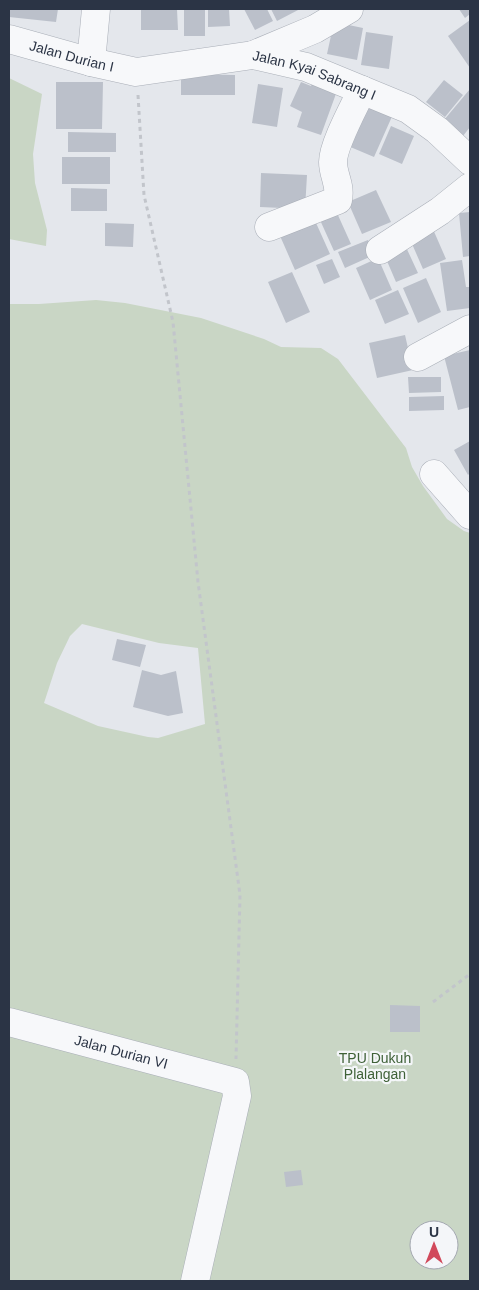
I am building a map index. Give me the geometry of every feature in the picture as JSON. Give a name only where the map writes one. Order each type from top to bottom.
[{"type":"street","points":[[91,62],[96,9]]},
{"type":"street","points":[[253,55],[311,19],[349,9]]},
{"type":"street","name":"Jalan Durian I","points":[[9,38],[91,62],[136,72]]},
{"type":"street","name":"Jalan Kyai Sabrang I","points":[[136,72],[253,55],[306,67],[408,110],[437,130],[470,161]]},
{"type":"street","points":[[269,227],[338,200],[340,192],[333,163],[336,146],[362,90]]},
{"type":"street","points":[[380,250],[440,211],[470,187]]},
{"type":"street","points":[[418,357],[470,329]]},
{"type":"street","points":[[434,474],[470,515]]},
{"type":"street","name":"Jalan Durian VI","points":[[9,1022],[235,1082]]},
{"type":"street","points":[[195,1281],[237,1096],[235,1082]]},
{"type":"path","points":[[136,72],[144,195],[173,322],[198,582],[240,895],[235,1082]]},
{"type":"path","points":[[433,1002],[470,974]]},
{"type":"green space","points":[[9,78],[42,94],[33,154],[35,183],[47,230],[46,246],[9,239]]},
{"type":"green space","name":"TPU Dukuh Plalangan","points":[[96,300],[125,303],[201,318],[264,339],[281,347],[321,348],[338,359],[406,448],[412,467],[447,519],[470,533],[470,1281],[9,1281],[9,304]],"holes":[[[82,624],[159,643],[198,648],[205,724],[158,738],[148,737],[98,726],[44,703],[57,663],[70,636]]]},
{"type":"building","points":[[9,9],[58,9],[56,22],[9,17]]},
{"type":"building","points":[[141,9],[177,9],[178,30],[141,30]]},
{"type":"building","points":[[184,9],[205,9],[205,36],[184,36]]},
{"type":"building","points":[[208,9],[229,9],[230,26],[208,27]]},
{"type":"building","points":[[244,9],[267,9],[273,21],[255,30]]},
{"type":"building","points":[[271,9],[300,9],[277,21]]},
{"type":"building","points":[[459,9],[470,9],[470,14],[465,18]]},
{"type":"building","points":[[470,20],[470,68],[448,36]]},
{"type":"building","points":[[334,22],[363,28],[357,60],[327,54]]},
{"type":"building","points":[[366,32],[393,36],[389,69],[361,65]]},
{"type":"building","points":[[181,74],[235,75],[235,95],[181,95]]},
{"type":"building","points":[[444,80],[463,95],[445,117],[426,102]]},
{"type":"building","points":[[56,82],[103,82],[102,129],[56,129]]},
{"type":"building","points":[[301,82],[311,86],[312,83],[337,91],[321,135],[297,127],[302,112],[290,106]]},
{"type":"building","points":[[258,84],[283,88],[277,127],[252,123]]},
{"type":"building","points":[[470,89],[470,127],[463,136],[444,120]]},
{"type":"building","points":[[368,100],[394,112],[374,157],[348,146]]},
{"type":"building","points":[[391,126],[414,136],[402,164],[379,154]]},
{"type":"building","points":[[68,132],[116,133],[116,152],[68,152]]},
{"type":"building","points":[[62,157],[110,157],[110,184],[62,184]]},
{"type":"building","points":[[261,173],[307,175],[305,209],[260,207]]},
{"type":"building","points":[[71,188],[107,189],[107,211],[71,211]]},
{"type":"building","points":[[376,190],[391,222],[362,234],[348,202]]},
{"type":"building","points":[[470,212],[470,256],[463,257],[459,213]]},
{"type":"building","points":[[337,213],[351,244],[334,251],[320,220]]},
{"type":"building","points":[[312,214],[330,254],[295,270],[277,229]]},
{"type":"building","points":[[105,223],[134,224],[133,247],[105,246]]},
{"type":"building","points":[[432,227],[446,259],[423,269],[409,237]]},
{"type":"building","points":[[368,240],[374,255],[345,268],[338,252]]},
{"type":"building","points":[[405,245],[418,273],[396,282],[384,254]]},
{"type":"building","points":[[378,258],[392,290],[370,300],[356,268]]},
{"type":"building","points":[[332,259],[340,277],[324,284],[316,265]]},
{"type":"building","points":[[462,260],[466,287],[470,287],[470,308],[447,311],[440,263]]},
{"type":"building","points":[[292,272],[310,312],[286,323],[268,282]]},
{"type":"building","points":[[426,278],[441,312],[418,323],[403,288]]},
{"type":"building","points":[[398,290],[409,314],[385,324],[375,300]]},
{"type":"building","points":[[405,335],[413,370],[377,378],[369,343]]},
{"type":"building","points":[[470,350],[470,407],[458,410],[444,356]]},
{"type":"building","points":[[408,377],[441,377],[441,392],[409,393]]},
{"type":"building","points":[[444,396],[444,410],[409,411],[409,397]]},
{"type":"building","points":[[470,441],[470,473],[468,475],[454,450]]},
{"type":"building","points":[[117,639],[146,645],[140,667],[112,660]]},
{"type":"building","points":[[142,670],[161,675],[176,671],[183,713],[168,716],[133,707]]},
{"type":"building","points":[[390,1005],[420,1006],[420,1032],[390,1032]]},
{"type":"building","points":[[301,1170],[303,1185],[286,1187],[284,1172]]}]
